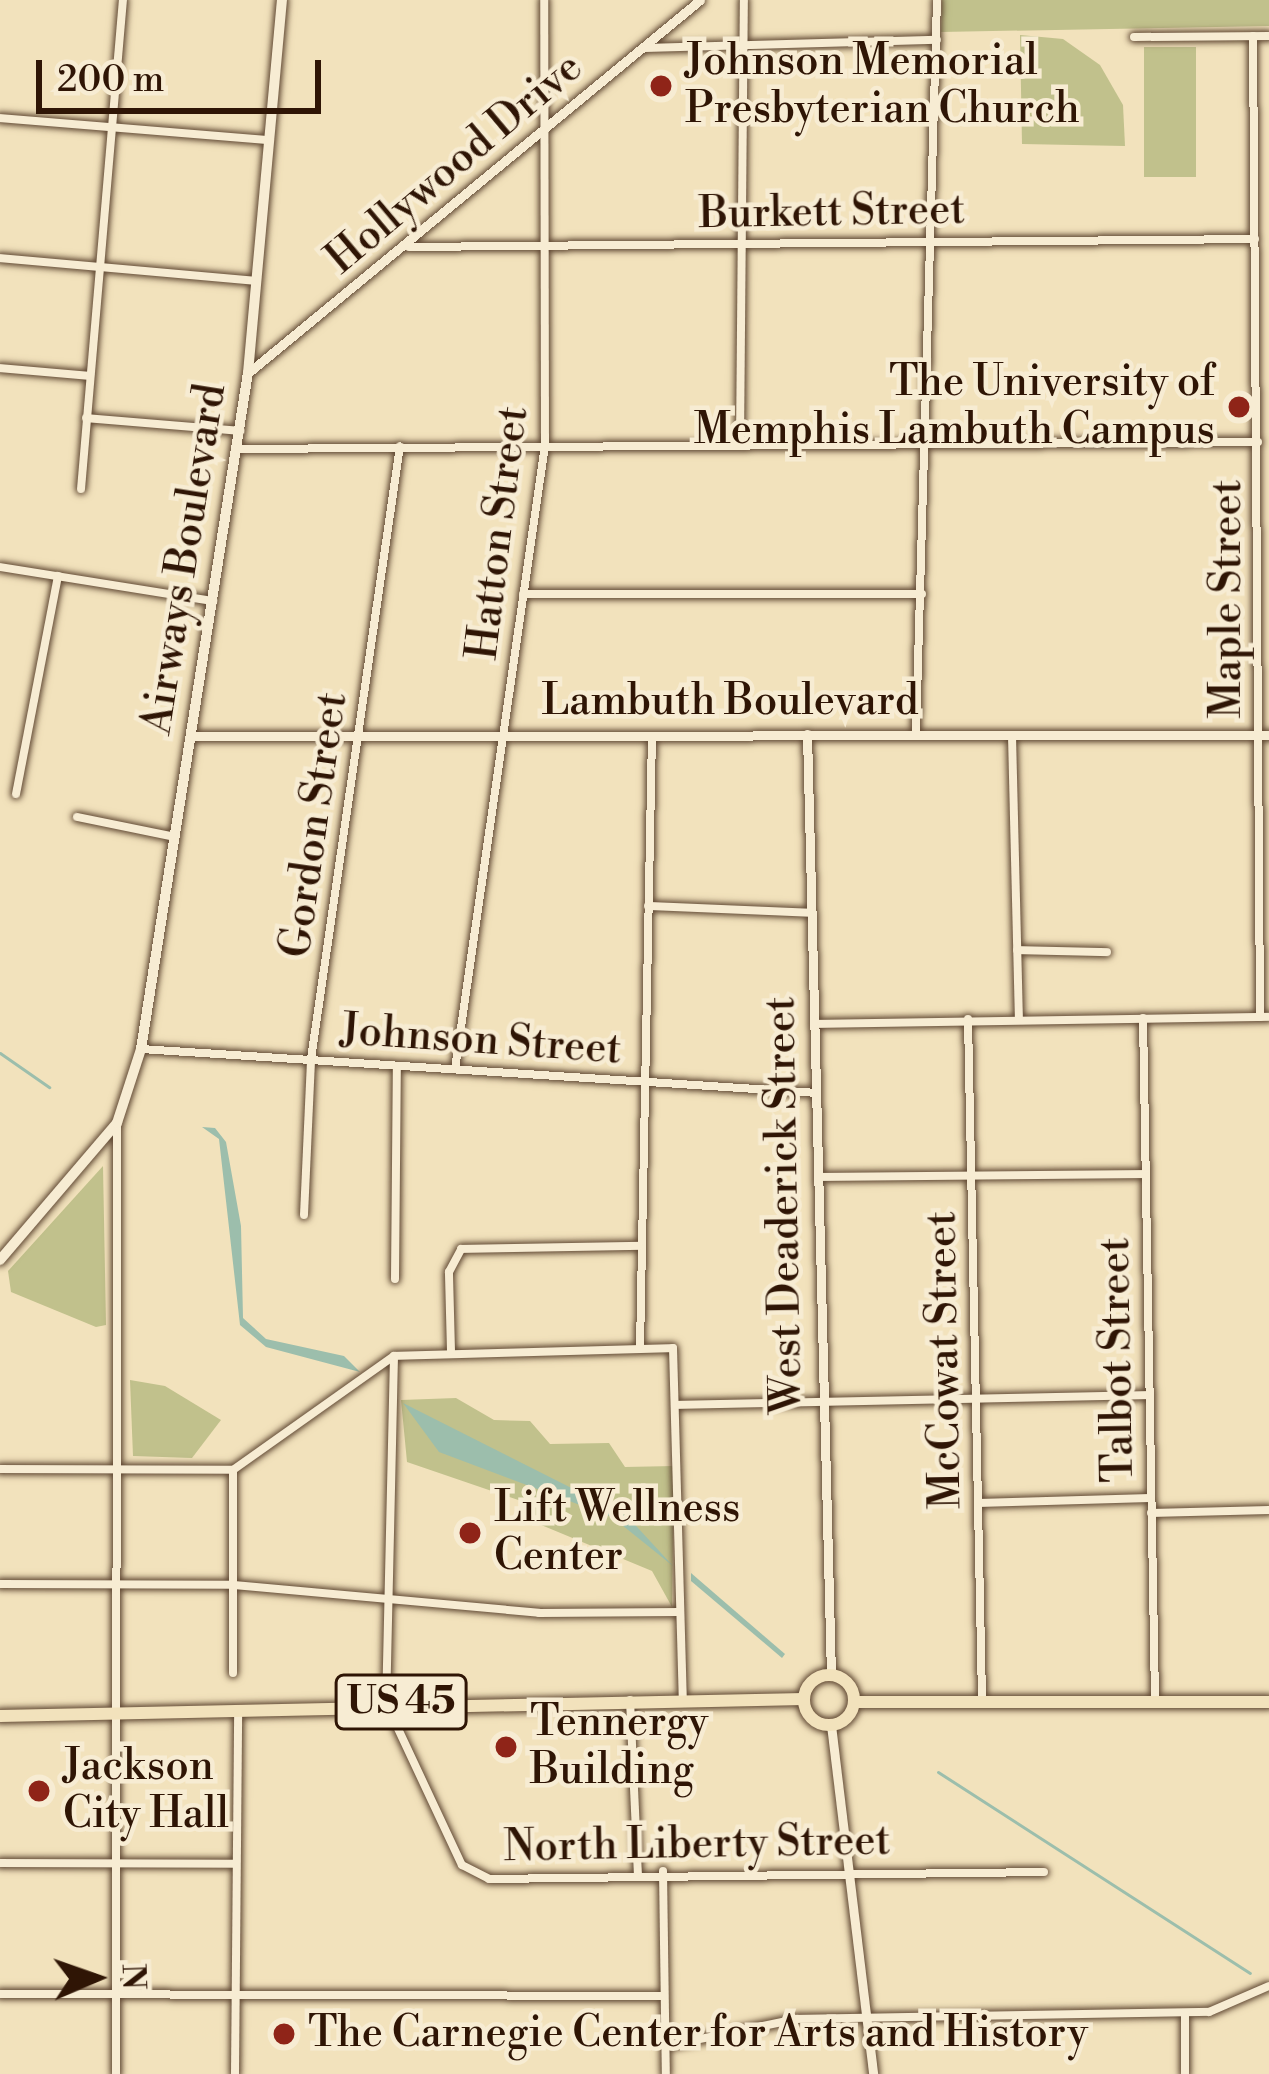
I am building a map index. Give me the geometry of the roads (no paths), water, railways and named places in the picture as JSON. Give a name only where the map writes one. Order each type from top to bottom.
[{"type":"main road","name":"Airways Boulevard","points":[[118,1123],[141,1049],[240,431],[282,0]]},
{"type":"main road","points":[[0,1260],[118,1123]]},
{"type":"main road","points":[[855,1702],[831,1674],[804,1700],[831,1725],[855,1702],[1269,1702]]},
{"type":"main road","name":"US 45","points":[[0,1716],[238,1716],[386,1703],[804,1700]]},
{"type":"street","points":[[80,489],[123,0]]},
{"type":"street","name":"Hatton Street","points":[[455,1070],[545,445],[544,0]]},
{"type":"street","name":"Hollywood Drive","points":[[248,373],[409,247],[700,0]]},
{"type":"street","points":[[740,443],[744,0]]},
{"type":"street","points":[[916,733],[936,242],[937,0]]},
{"type":"street","name":"Maple Street","points":[[1253,36],[1264,1017]]},
{"type":"street","points":[[1134,37],[1269,36]]},
{"type":"street","points":[[644,48],[937,40]]},
{"type":"street","points":[[0,118],[270,140]]},
{"type":"street","name":"Burkett Street","points":[[409,247],[1255,239]]},
{"type":"street","points":[[0,258],[258,281]]},
{"type":"street","points":[[0,368],[90,376]]},
{"type":"street","points":[[86,418],[240,431]]},
{"type":"street","points":[[236,449],[1258,442]]},
{"type":"street","name":"Gordon Street","points":[[304,1215],[311,1059],[400,446]]},
{"type":"street","points":[[0,567],[213,601]]},
{"type":"street","points":[[16,794],[58,576]]},
{"type":"street","points":[[523,594],[922,594]]},
{"type":"street","name":"West Deaderick Street","points":[[807,734],[820,1402],[831,1674]]},
{"type":"street","name":"Lambuth Boulevard","points":[[191,736],[1264,735]]},
{"type":"street","points":[[640,1348],[652,736]]},
{"type":"street","points":[[1012,736],[1019,1018]]},
{"type":"street","points":[[77,817],[176,837]]},
{"type":"street","points":[[648,906],[812,913]]},
{"type":"street","points":[[1017,950],[1107,952]]},
{"type":"street","points":[[815,1024],[1264,1017]]},
{"type":"street","name":"Talbot Street","points":[[1143,1018],[1154,1701]]},
{"type":"street","name":"McCowat Street","points":[[968,1019],[982,1700]]},
{"type":"street","name":"Johnson Street","points":[[141,1049],[817,1093]]},
{"type":"street","points":[[395,1279],[397,1066]]},
{"type":"street","points":[[116,2074],[118,1123]]},
{"type":"street","points":[[819,1177],[1145,1174]]},
{"type":"street","points":[[451,1351],[448,1272],[461,1249],[639,1246]]},
{"type":"street","points":[[0,1469],[119,1465],[233,1470],[394,1356],[673,1348],[682,1699]]},
{"type":"street","points":[[386,1703],[394,1356]]},
{"type":"street","points":[[676,1405],[1149,1395]]},
{"type":"street","points":[[233,1470],[233,1673]]},
{"type":"street","points":[[978,1504],[1150,1498]]},
{"type":"street","points":[[1150,1513],[1269,1510]]},
{"type":"street","points":[[0,1584],[234,1585],[386,1598],[680,1612]]},
{"type":"street","points":[[630,1699],[638,1873]]},
{"type":"street","name":"North Liberty Street","points":[[386,1703],[462,1865],[489,1879],[663,1871],[1044,1872]]},
{"type":"street","points":[[235,2074],[238,1716]]},
{"type":"street","points":[[831,1725],[873,2074]]},
{"type":"street","points":[[0,1863],[236,1864]]},
{"type":"street","points":[[663,1871],[666,2074]]},
{"type":"street","points":[[666,2047],[866,2015],[1185,2013],[1269,1986]]},
{"type":"street","points":[[0,1994],[664,1996]]},
{"type":"street","points":[[1185,2013],[1185,2074]]},
{"type":"waterway","points":[[0,1053],[49,1087]]},
{"type":"waterway","points":[[938,1772],[1250,1973]]},
{"type":"place","name":"Johnson Memorial Presbyterian Church","points":[[661,86]]},
{"type":"place","name":"The University of Memphis Lambuth Campus","points":[[1239,407]]},
{"type":"place","name":"Lift Wellness Center","points":[[470,1533]]},
{"type":"place","name":"Tennergy Building","points":[[506,1747]]},
{"type":"place","name":"Jackson City Hall","points":[[39,1791]]},
{"type":"place","name":"The Carnegie Center for Arts and History","points":[[284,2034]]}]
